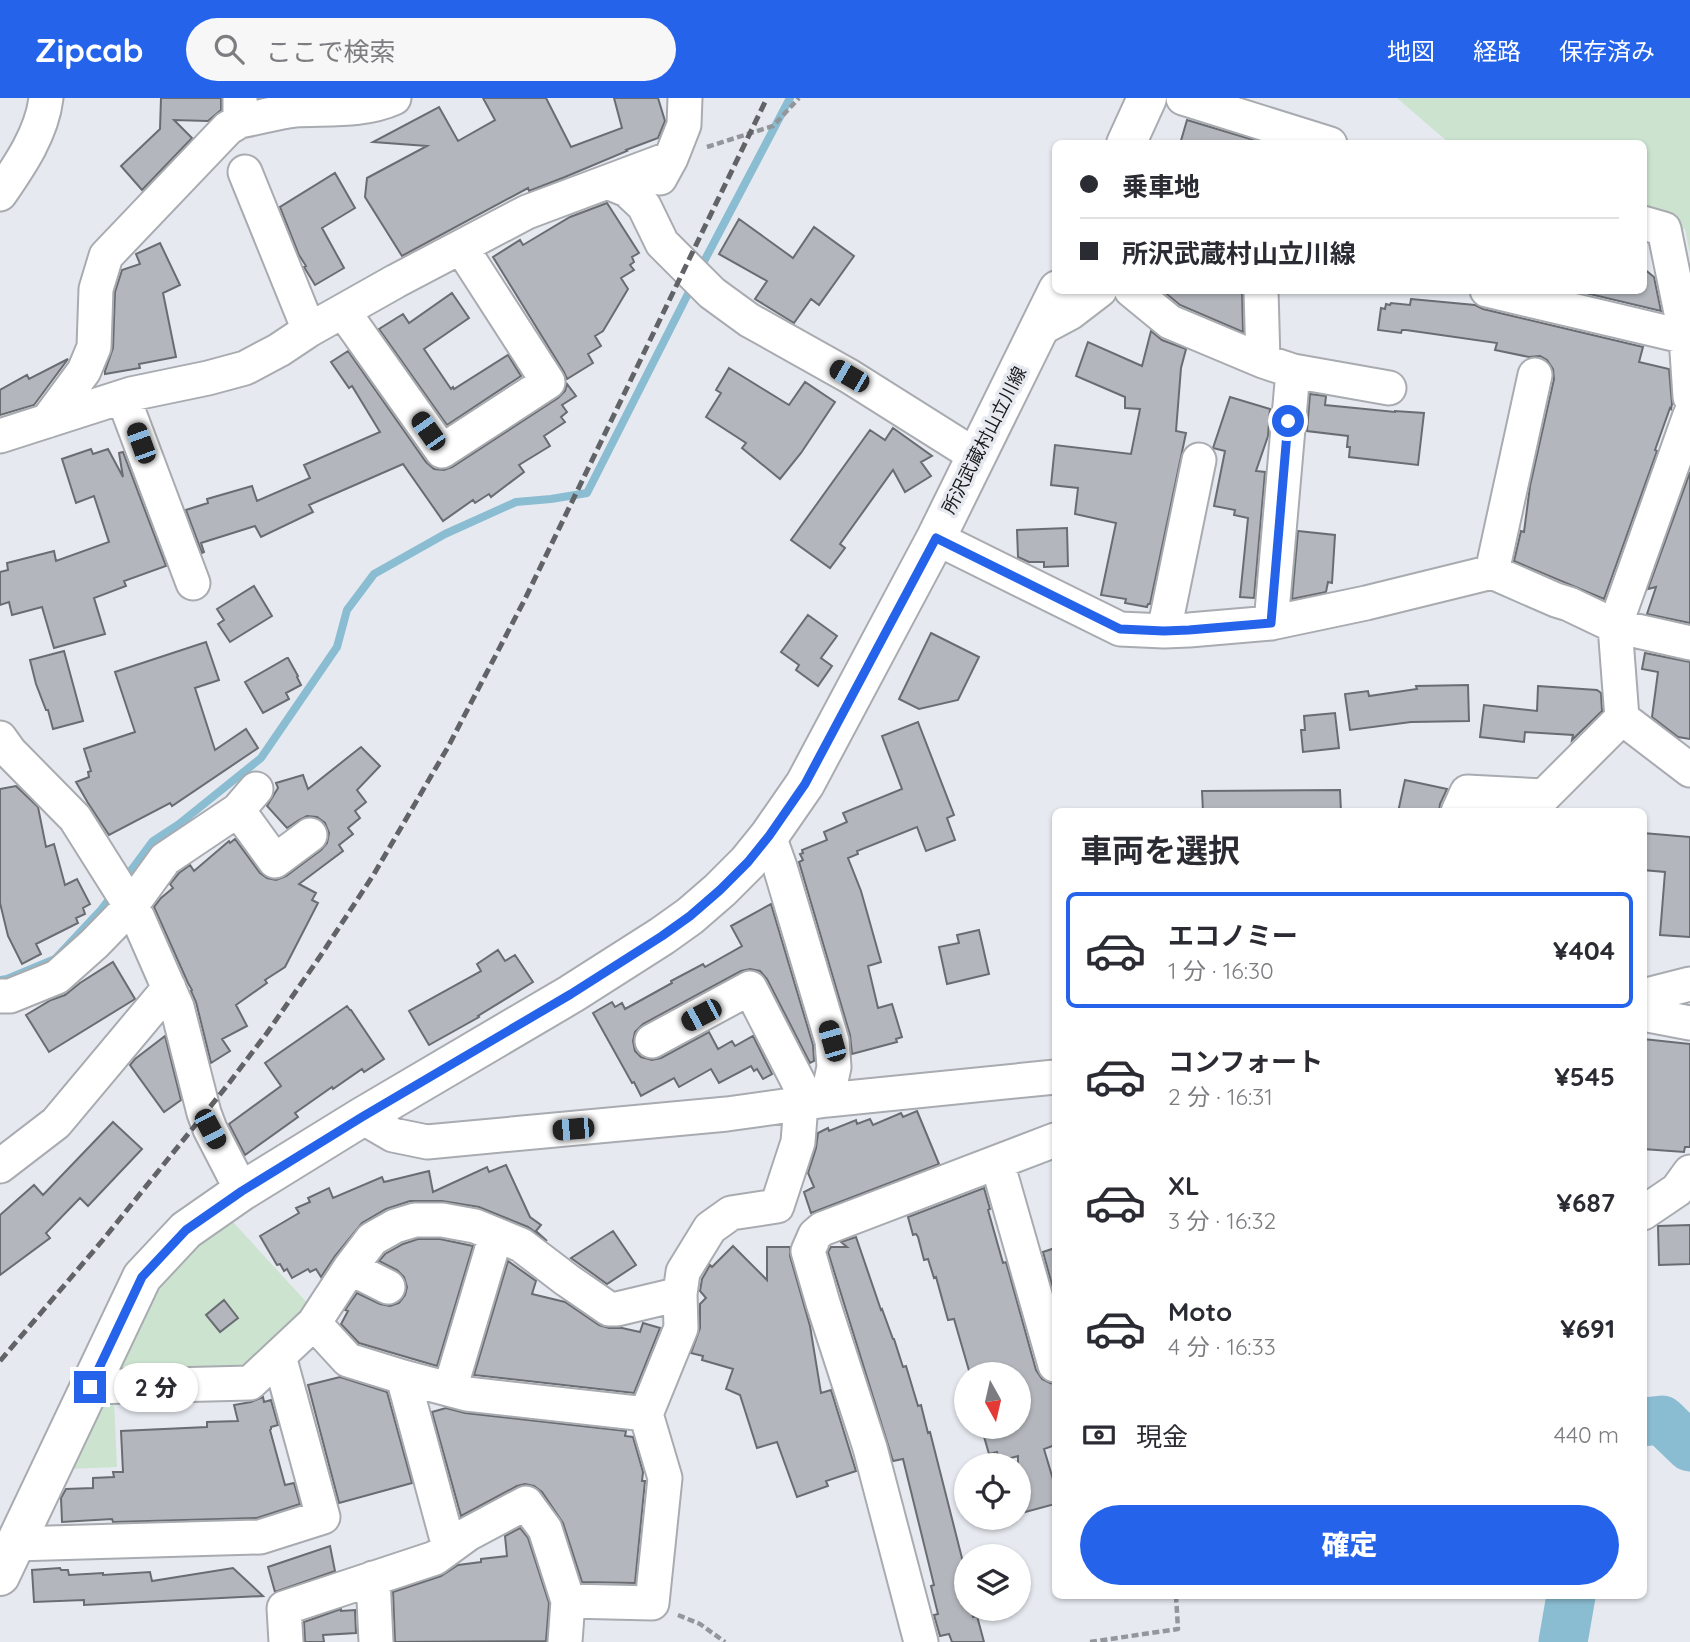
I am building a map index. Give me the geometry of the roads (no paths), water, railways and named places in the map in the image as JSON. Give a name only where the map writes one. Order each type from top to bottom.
[{"type":"main road","points":[[1128,140],[1147,98]]},
{"type":"main road","name":"所沢武蔵村山立川線","points":[[8,1560],[142,1277],[186,1230],[242,1191],[560,1001],[662,936],[690,916],[748,862],[805,784],[936,538],[1056,294]]},
{"type":"street","points":[[1,191],[34,140],[47,98]]},
{"type":"street","points":[[47,421],[83,371],[94,347],[96,289],[106,256],[228,128],[240,110],[338,109],[394,98]]},
{"type":"street","points":[[644,206],[671,158],[684,125],[685,98]]},
{"type":"street","points":[[1182,98],[1315,140]]},
{"type":"street","points":[[0,436],[123,397],[245,368],[343,311],[527,212],[671,158]]},
{"type":"street","points":[[245,172],[309,330]]},
{"type":"street","points":[[607,182],[628,190],[644,206],[662,243],[712,293],[749,320],[849,376],[976,456]]},
{"type":"street","points":[[1647,224],[1664,229],[1686,337],[1690,397]]},
{"type":"street","points":[[343,311],[442,451],[548,382],[461,247]]},
{"type":"street","points":[[1040,329],[1070,313],[1095,294]]},
{"type":"street","points":[[1136,294],[1170,322],[1278,366],[1389,388]]},
{"type":"street","points":[[1262,294],[1278,366],[1271,623]]},
{"type":"street","points":[[1504,294],[1686,337]]},
{"type":"street","points":[[1492,572],[1535,375]]},
{"type":"street","points":[[123,397],[193,583]]},
{"type":"street","points":[[1687,435],[1615,626],[1622,718],[1690,770]]},
{"type":"street","points":[[1164,631],[1199,460]]},
{"type":"street","points":[[936,538],[1120,629],[1164,631],[1271,623],[1492,572],[1615,626],[1690,643]]},
{"type":"street","points":[[1460,808],[1468,792],[1545,796],[1622,718]]},
{"type":"street","points":[[0,738],[10,752],[75,818],[131,906],[177,1007],[210,1129],[242,1191]]},
{"type":"street","points":[[0,996],[10,996],[57,976],[94,944],[131,906],[165,859],[247,800],[275,861],[310,835]]},
{"type":"street","points":[[769,836],[832,1041],[834,1067],[813,1102],[777,1206]]},
{"type":"street","points":[[1647,995],[1690,984]]},
{"type":"street","points":[[0,1166],[56,1123],[169,988]]},
{"type":"street","points":[[652,1041],[750,988],[813,1102]]},
{"type":"street","points":[[1647,1015],[1690,1023]]},
{"type":"street","points":[[362,1117],[393,1135],[426,1142],[727,1114],[813,1102],[1052,1077]]},
{"type":"street","points":[[920,1642],[870,1448],[808,1251],[815,1235],[822,1229],[1052,1141]]},
{"type":"street","points":[[997,1162],[1052,1354]]},
{"type":"street","points":[[1647,1210],[1677,1190],[1690,1172]]},
{"type":"street","points":[[568,1601],[652,1603],[665,1478],[646,1415],[681,1328],[680,1294],[683,1272],[710,1228],[732,1213],[777,1206],[815,1235]]},
{"type":"street","points":[[90,1387],[250,1383],[314,1323],[372,1239],[395,1226],[415,1220],[442,1220],[475,1226],[522,1245],[609,1309],[680,1294]]},
{"type":"street","points":[[450,1389],[496,1235]]},
{"type":"street","points":[[350,1268],[388,1287]]},
{"type":"street","points":[[314,1323],[348,1360],[403,1377],[467,1394],[646,1415]]},
{"type":"street","points":[[8,1560],[260,1537],[323,1517],[279,1356]]},
{"type":"street","points":[[403,1377],[449,1547]]},
{"type":"street","points":[[286,1642],[284,1608],[435,1558],[468,1534],[526,1503],[545,1529],[568,1601],[565,1642]]},
{"type":"street","points":[[373,1578],[376,1642]]},
{"type":"waterway","points":[[700,269],[790,98]]},
{"type":"waterway","points":[[124,880],[153,841],[179,824],[261,758],[337,647],[347,610],[374,574],[445,534],[516,502],[587,493],[693,284]]},
{"type":"waterway","points":[[0,980],[55,959],[114,893]]},
{"type":"waterway","points":[[1647,1422],[1662,1420],[1690,1447]]},
{"type":"waterway","points":[[1563,1642],[1570,1599]]},
{"type":"railway","points":[[0,1361],[102,1241],[226,1087],[267,1033],[374,874],[448,747],[525,599],[767,98]]}]
